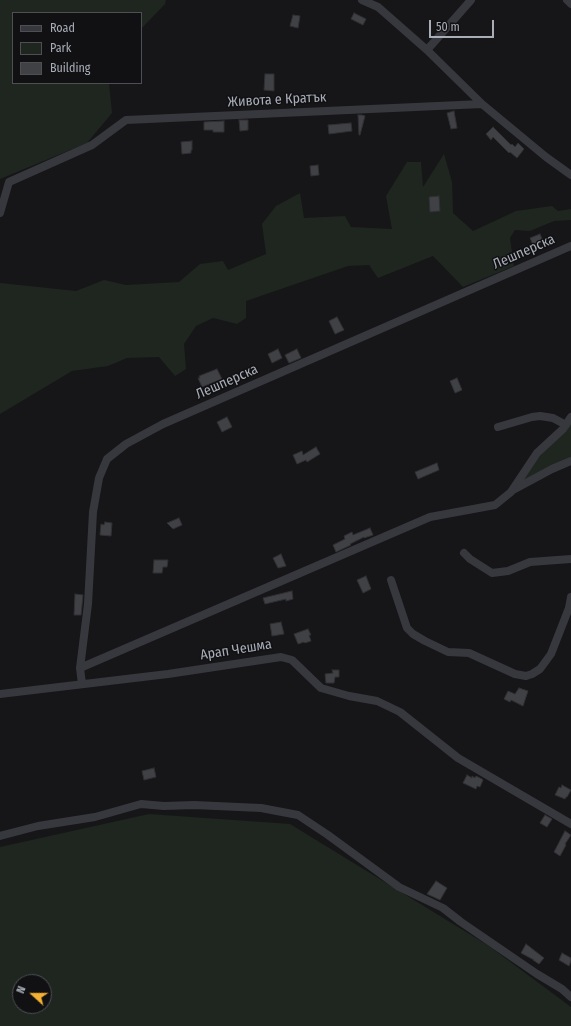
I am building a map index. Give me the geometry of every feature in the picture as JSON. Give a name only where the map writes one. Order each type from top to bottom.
[{"type":"street","points":[[362,0],[378,7],[427,50],[482,104],[546,157],[571,175]]},
{"type":"street","points":[[427,50],[471,0]]},
{"type":"street","points":[[567,0],[571,4]]},
{"type":"street","name":"Живота е Кратък","points":[[0,213],[9,182],[92,145],[126,120],[482,104]]},
{"type":"street","name":"Лешперска","points":[[82,684],[80,668],[88,604],[93,512],[100,478],[108,459],[126,444],[164,424],[571,246]]},
{"type":"street","points":[[498,427],[540,416],[554,418],[566,425]]},
{"type":"street","points":[[511,492],[537,453],[563,429],[571,417]]},
{"type":"street","points":[[80,668],[430,517],[495,505],[511,492],[552,469],[571,461]]},
{"type":"street","points":[[464,553],[470,559],[492,573],[508,571],[530,562],[571,559]]},
{"type":"street","points":[[391,580],[408,628],[413,634],[448,652],[469,653],[515,674],[526,676],[540,669],[551,654],[569,608],[571,597]]},
{"type":"street","name":"Арап Чешма","points":[[0,694],[168,674],[281,657],[292,660],[321,688],[349,696],[377,701],[400,712],[458,758],[571,824]]},
{"type":"street","points":[[0,836],[38,826],[95,817],[141,804],[164,806],[194,804],[262,808],[298,815],[328,834],[400,887],[443,908],[530,970],[562,989],[571,997]]},
{"type":"green space","points":[[0,0],[166,0],[165,4],[142,28],[142,12],[12,12],[12,84],[109,84],[112,113],[87,143],[0,179]]},
{"type":"green space","points":[[444,154],[452,182],[453,213],[473,231],[516,211],[552,206],[558,211],[571,209],[571,220],[554,221],[530,231],[515,230],[510,238],[514,266],[463,287],[433,256],[378,278],[369,265],[348,266],[246,301],[246,318],[237,324],[213,318],[196,326],[184,344],[186,369],[175,376],[159,357],[127,358],[108,366],[72,371],[0,414],[0,283],[76,291],[104,280],[126,285],[179,282],[200,264],[223,261],[228,270],[266,254],[262,224],[276,206],[300,193],[304,218],[345,216],[351,227],[392,229],[386,196],[407,162],[421,162],[423,187]]},
{"type":"green space","points":[[571,417],[571,461],[511,492]]},
{"type":"green space","points":[[149,814],[290,824],[489,946],[571,1007],[571,1026],[0,1026],[0,847]]},
{"type":"building","points":[[354,13],[366,19],[363,25],[351,19]]},
{"type":"building","points":[[293,15],[300,16],[298,28],[290,26]]},
{"type":"building","points":[[265,74],[274,74],[274,91],[264,90]]},
{"type":"building","points":[[454,111],[457,128],[451,129],[447,113]]},
{"type":"building","points":[[358,115],[365,116],[360,135],[359,135]]},
{"type":"building","points":[[239,120],[248,120],[248,130],[240,131]]},
{"type":"building","points":[[224,121],[224,132],[204,130],[204,122]]},
{"type":"building","points":[[351,123],[352,131],[329,134],[328,125]]},
{"type":"building","points":[[493,127],[511,145],[512,144],[515,147],[518,143],[524,149],[517,158],[510,152],[509,153],[493,137],[491,140],[486,134]]},
{"type":"building","points":[[192,141],[191,153],[182,154],[181,142]]},
{"type":"building","points":[[318,165],[319,175],[311,176],[310,166]]},
{"type":"building","points":[[439,196],[440,211],[430,212],[429,197]]},
{"type":"building","points":[[540,234],[543,241],[533,245],[530,238]]},
{"type":"building","points":[[337,317],[344,330],[335,334],[329,321]]},
{"type":"building","points":[[278,349],[282,358],[272,363],[268,354]]},
{"type":"building","points":[[297,349],[301,358],[289,363],[285,355]]},
{"type":"building","points":[[217,369],[222,379],[202,387],[198,378],[200,378],[199,376]]},
{"type":"building","points":[[457,378],[462,390],[455,393],[450,381]]},
{"type":"building","points":[[227,417],[232,427],[222,432],[217,422]]},
{"type":"building","points":[[316,447],[320,454],[307,462],[306,460],[297,464],[293,455],[302,451],[303,455]]},
{"type":"building","points":[[437,463],[439,470],[418,479],[415,472]]},
{"type":"building","points":[[179,518],[182,525],[173,529],[167,523]]},
{"type":"building","points":[[105,522],[112,523],[111,536],[100,535],[101,524],[104,525]]},
{"type":"building","points":[[370,528],[373,535],[364,537],[336,552],[333,545],[345,539],[344,536],[352,532],[353,535]]},
{"type":"building","points":[[281,554],[286,566],[278,568],[273,558]]},
{"type":"building","points":[[154,560],[168,560],[167,567],[163,567],[162,573],[153,573]]},
{"type":"building","points":[[366,576],[371,589],[363,593],[357,580]]},
{"type":"building","points":[[292,591],[293,599],[286,601],[286,599],[265,604],[263,598]]},
{"type":"building","points":[[75,594],[83,595],[81,615],[74,615]]},
{"type":"building","points":[[281,622],[284,634],[272,636],[270,624]]},
{"type":"building","points":[[308,629],[311,635],[309,635],[311,641],[298,644],[294,634]]},
{"type":"building","points":[[332,670],[339,670],[339,677],[335,677],[334,683],[326,683],[325,674],[333,673]]},
{"type":"building","points":[[519,688],[528,691],[523,706],[511,700],[510,702],[504,699],[508,691],[515,694]]},
{"type":"building","points":[[154,768],[156,777],[144,780],[142,771]]},
{"type":"building","points":[[467,775],[472,778],[472,776],[475,778],[476,776],[482,779],[483,780],[480,787],[477,786],[476,789],[463,783]]},
{"type":"building","points":[[562,785],[571,790],[565,799],[555,795],[559,787],[561,788]]},
{"type":"building","points":[[545,815],[552,819],[547,827],[540,823]]},
{"type":"building","points":[[565,831],[571,835],[560,856],[554,852]]},
{"type":"building","points":[[436,881],[447,888],[440,900],[427,894]]},
{"type":"building","points":[[526,944],[544,958],[539,964],[521,953]]},
{"type":"building","points":[[562,953],[571,958],[569,966],[559,960]]}]
